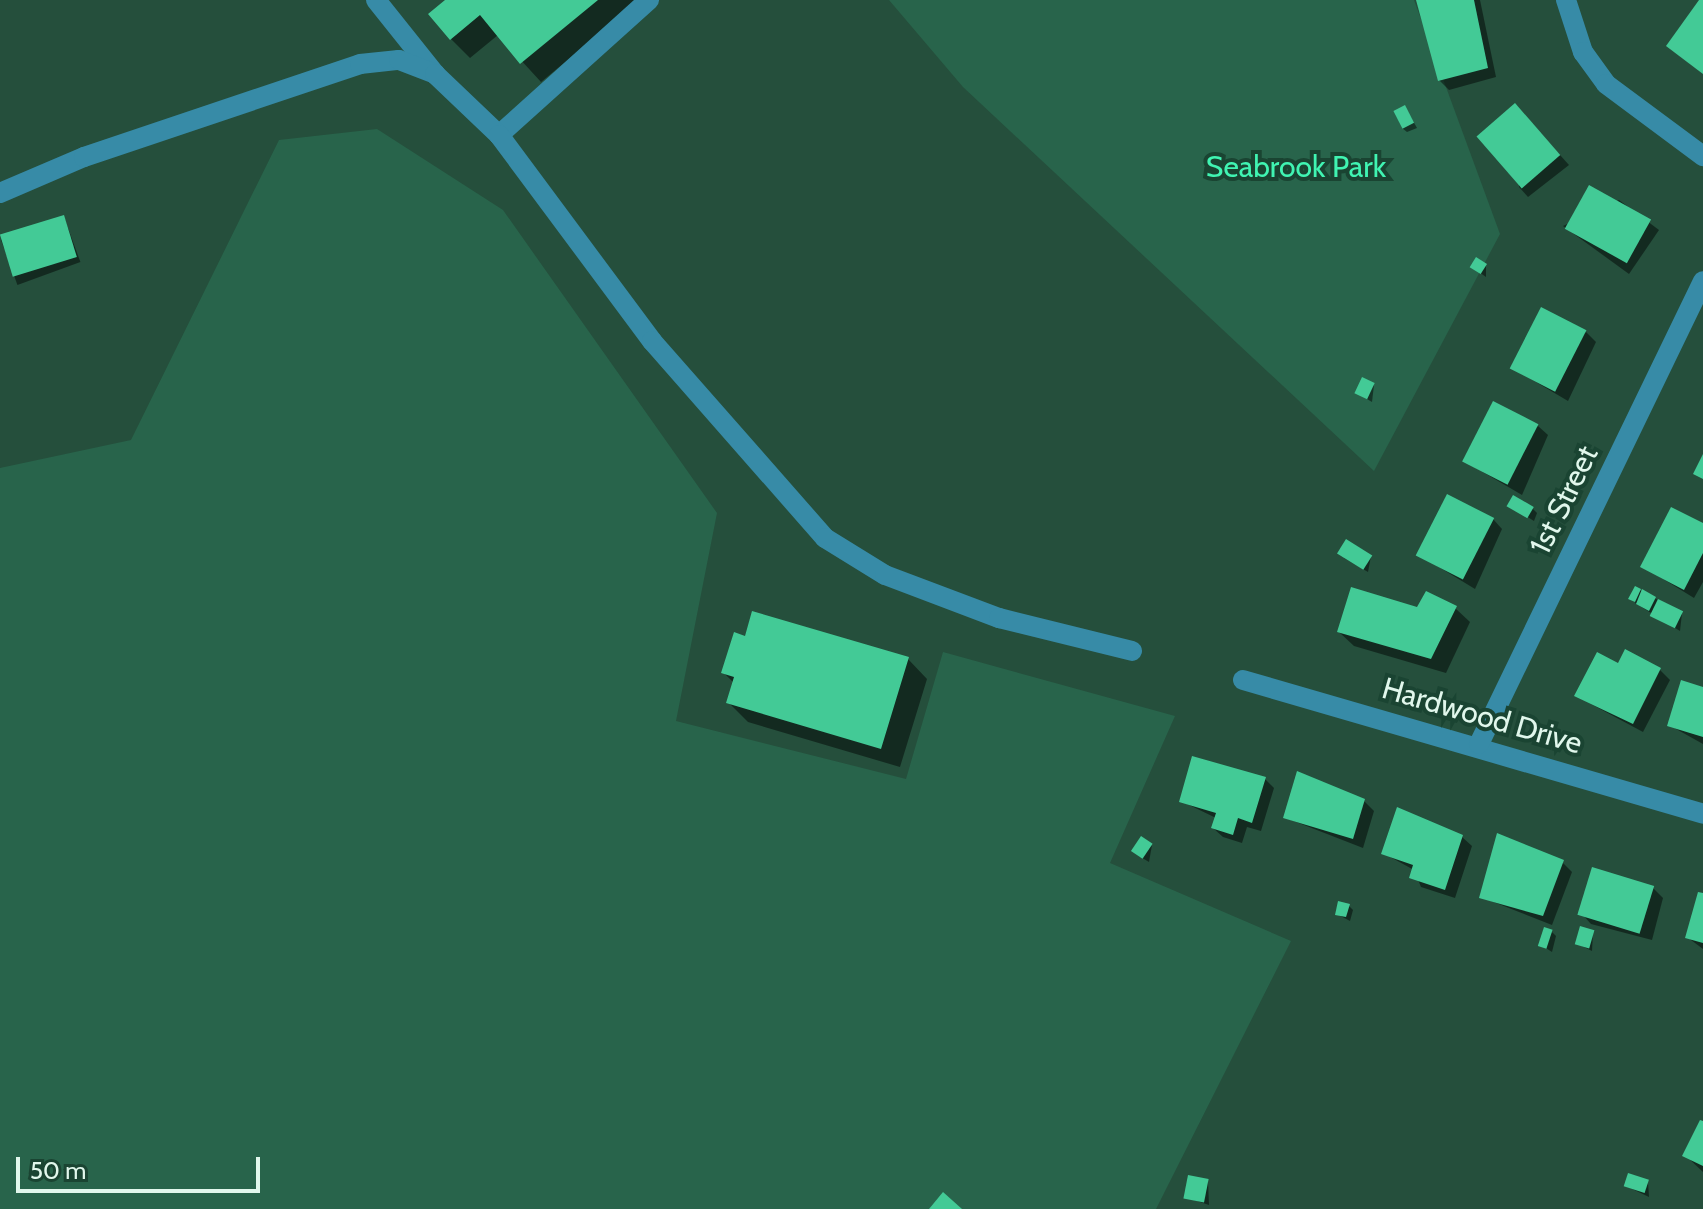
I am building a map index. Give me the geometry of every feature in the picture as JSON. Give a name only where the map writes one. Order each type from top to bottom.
[{"type":"street","points":[[376,0],[435,74],[499,135],[652,341],[825,538],[885,575],[999,618],[1132,651]]},
{"type":"street","points":[[499,135],[649,0]]},
{"type":"street","points":[[1566,0],[1583,52],[1606,84],[1703,156]]},
{"type":"street","points":[[0,193],[360,64],[399,60],[435,74]]},
{"type":"street","name":"1st Street","points":[[1479,744],[1703,281]]},
{"type":"street","name":"Hardwood Drive","points":[[1243,680],[1479,744],[1703,814]]},
{"type":"green space","name":"Seabrook Park","points":[[889,0],[1414,0],[1500,234],[1374,471],[963,87]]},
{"type":"green space","points":[[377,129],[503,210],[717,513],[676,721],[906,779],[943,652],[1175,716],[1110,863],[1291,941],[1156,1209],[0,1209],[0,468],[131,440],[279,140]]},
{"type":"building","points":[[445,0],[598,0],[520,64],[480,15],[450,40],[428,14]]},
{"type":"building","points":[[1416,0],[1474,0],[1488,68],[1438,81]]},
{"type":"building","points":[[1699,0],[1703,0],[1703,74],[1666,46]]},
{"type":"building","points":[[1515,103],[1560,155],[1522,189],[1477,136]]},
{"type":"building","points":[[1405,105],[1414,123],[1402,129],[1393,111]]},
{"type":"building","points":[[1589,185],[1651,219],[1627,263],[1565,229]]},
{"type":"building","points":[[64,215],[77,257],[13,277],[0,235]]},
{"type":"building","points":[[1476,257],[1487,264],[1481,274],[1470,267]]},
{"type":"building","points":[[1541,307],[1586,330],[1555,392],[1510,368]]},
{"type":"building","points":[[1362,377],[1375,383],[1367,399],[1354,393]]},
{"type":"building","points":[[1493,401],[1538,424],[1508,485],[1462,462]]},
{"type":"building","points":[[1703,454],[1703,479],[1693,474]]},
{"type":"building","points":[[1447,494],[1494,518],[1463,580],[1416,555]]},
{"type":"building","points":[[1513,495],[1534,507],[1527,518],[1506,506]]},
{"type":"building","points":[[1671,507],[1703,523],[1703,553],[1684,590],[1640,567]]},
{"type":"building","points":[[1346,539],[1372,555],[1363,570],[1337,553]]},
{"type":"building","points":[[1635,586],[1641,589],[1635,602],[1628,599]]},
{"type":"building","points":[[1351,587],[1417,607],[1426,591],[1457,606],[1431,659],[1337,632]]},
{"type":"building","points":[[1642,589],[1656,597],[1649,611],[1636,604]]},
{"type":"building","points":[[1658,599],[1683,611],[1675,628],[1650,616]]},
{"type":"building","points":[[752,611],[909,657],[881,749],[726,703],[734,677],[721,673],[734,632],[745,636]]},
{"type":"building","points":[[1625,649],[1661,668],[1633,724],[1574,696],[1597,652],[1618,663]]},
{"type":"building","points":[[1681,680],[1703,687],[1703,737],[1667,726]]},
{"type":"building","points":[[1192,756],[1266,777],[1252,823],[1238,818],[1233,835],[1211,828],[1216,813],[1179,802]]},
{"type":"building","points":[[1297,771],[1365,799],[1353,839],[1283,818]]},
{"type":"building","points":[[1397,807],[1463,835],[1445,890],[1409,878],[1413,865],[1381,854]]},
{"type":"building","points":[[1497,833],[1564,860],[1543,916],[1479,898]]},
{"type":"building","points":[[1141,836],[1153,844],[1143,859],[1131,851]]},
{"type":"building","points":[[1592,867],[1654,886],[1640,934],[1577,915]]},
{"type":"building","points":[[1698,892],[1703,893],[1703,943],[1685,938]]},
{"type":"building","points":[[1338,901],[1350,904],[1346,917],[1335,915]]},
{"type":"building","points":[[1580,926],[1594,930],[1589,948],[1575,944]]},
{"type":"building","points":[[1544,927],[1553,930],[1546,949],[1538,946]]},
{"type":"building","points":[[1700,1120],[1703,1121],[1703,1166],[1682,1156]]},
{"type":"building","points":[[1628,1173],[1649,1180],[1645,1193],[1624,1186]]},
{"type":"building","points":[[1188,1175],[1209,1179],[1204,1203],[1183,1199]]},
{"type":"building","points":[[943,1192],[962,1209],[929,1209]]}]
